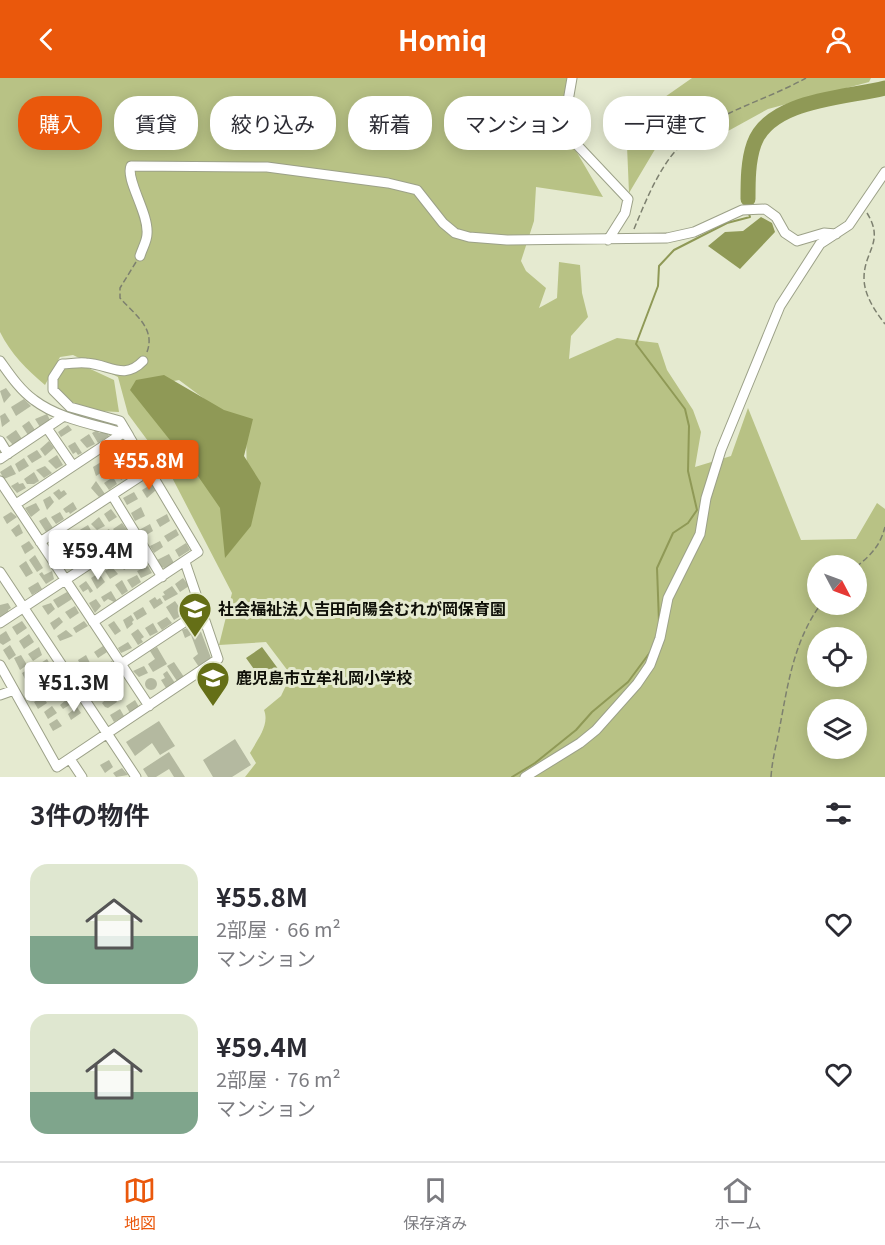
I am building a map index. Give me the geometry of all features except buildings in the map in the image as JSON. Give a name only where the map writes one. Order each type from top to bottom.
[{"type":"street","points":[[572,78],[563,130],[628,199],[625,213],[608,240]]},
{"type":"street","points":[[140,256],[147,234],[139,195],[130,179],[131,166],[267,167],[388,183],[417,190],[443,223],[456,233],[507,240],[667,238],[693,232],[742,210],[757,209],[765,209],[776,217],[785,233],[797,241],[824,232],[836,234]]},
{"type":"street","points":[[525,777],[580,743],[596,730],[637,684],[650,665],[660,639],[668,598],[700,534],[706,498],[721,450],[780,306],[820,244],[849,225],[885,172]]},
{"type":"street","points":[[0,361],[19,387],[34,401],[64,416],[126,435]]},
{"type":"street","points":[[93,622],[198,552],[150,470],[126,435],[120,421],[70,407],[54,390],[53,378],[62,364],[86,363],[126,372],[135,370],[143,361]]},
{"type":"street","points":[[0,441],[4,456],[64,416]]},
{"type":"street","points":[[46,428],[73,466]]},
{"type":"street","points":[[16,504],[73,466],[126,435]]},
{"type":"street","points":[[40,542],[150,470]]},
{"type":"street","points":[[0,481],[149,706]]},
{"type":"street","points":[[112,495],[162,577]]},
{"type":"street","points":[[0,623],[135,534]]},
{"type":"street","points":[[0,665],[57,767],[218,659],[185,562]]},
{"type":"street","points":[[0,572],[136,777]]},
{"type":"street","points":[[121,664],[201,611]]},
{"type":"street","points":[[0,695],[14,690]]},
{"type":"street","points":[[70,759],[82,777]]},
{"type":"path","points":[[629,239],[655,182],[670,158],[694,133],[735,110],[806,78]]},
{"type":"path","points":[[862,208],[877,225],[879,237],[864,276],[867,294],[885,324]]},
{"type":"path","points":[[140,256],[120,288],[120,298],[144,324],[150,335],[150,345],[143,361]]},
{"type":"path","points":[[867,559],[881,543],[885,528]]},
{"type":"path","points":[[771,777],[772,759],[793,660],[815,615]]},
{"type":"shaded area","points":[[0,78],[571,78],[571,96],[444,96],[444,150],[576,150],[603,197],[536,187],[534,221],[521,261],[526,271],[546,288],[539,308],[557,298],[559,262],[580,265],[582,293],[588,317],[571,336],[569,359],[617,338],[658,343],[667,370],[693,410],[701,432],[695,467],[731,456],[748,408],[801,540],[856,539],[877,503],[885,509],[885,777],[245,777],[256,763],[250,753],[264,727],[264,710],[281,696],[291,675],[266,642],[219,645],[232,593],[165,464],[128,414],[118,377],[73,355],[60,357],[45,385],[9,347],[0,332]],"holes":[[[179,380],[246,430],[247,484],[136,388]]]},
{"type":"shaded area","points":[[692,78],[871,78],[869,82],[768,109],[729,130],[729,96],[666,96]]},
{"type":"shaded area","points":[[627,150],[655,150],[629,193]]},
{"type":"shaded area","points":[[761,217],[772,223],[775,232],[740,269],[708,246],[725,232],[743,231]]},
{"type":"shaded area","points":[[86,367],[114,380],[119,412],[100,411],[79,406],[58,390],[57,381],[65,368]]},
{"type":"shaded area","points":[[164,375],[224,410],[253,419],[244,456],[261,483],[251,526],[225,558],[220,508],[193,469],[130,390],[136,380]]},
{"type":"shaded area","points":[[262,647],[279,670],[263,682],[246,658]]},
{"type":"waterway","points":[[748,199],[749,164],[754,144],[763,129],[776,118],[792,109],[811,103],[885,88]]},
{"type":"waterway","points":[[748,199],[749,208]]},
{"type":"waterway","points":[[659,622],[657,568],[673,533],[688,523],[697,510],[688,471],[689,426],[685,409],[636,344],[658,286],[659,266],[674,250],[727,223],[750,217],[749,214]]},
{"type":"waterway","points":[[512,777],[535,763],[576,730],[592,712],[628,682],[651,651]]},
{"type":"place","name":"社会福祉法人吉田向陽会むれが岡保育園","points":[[195,638]]},
{"type":"place","name":"鹿児島市立牟礼岡小学校","points":[[213,707]]}]
